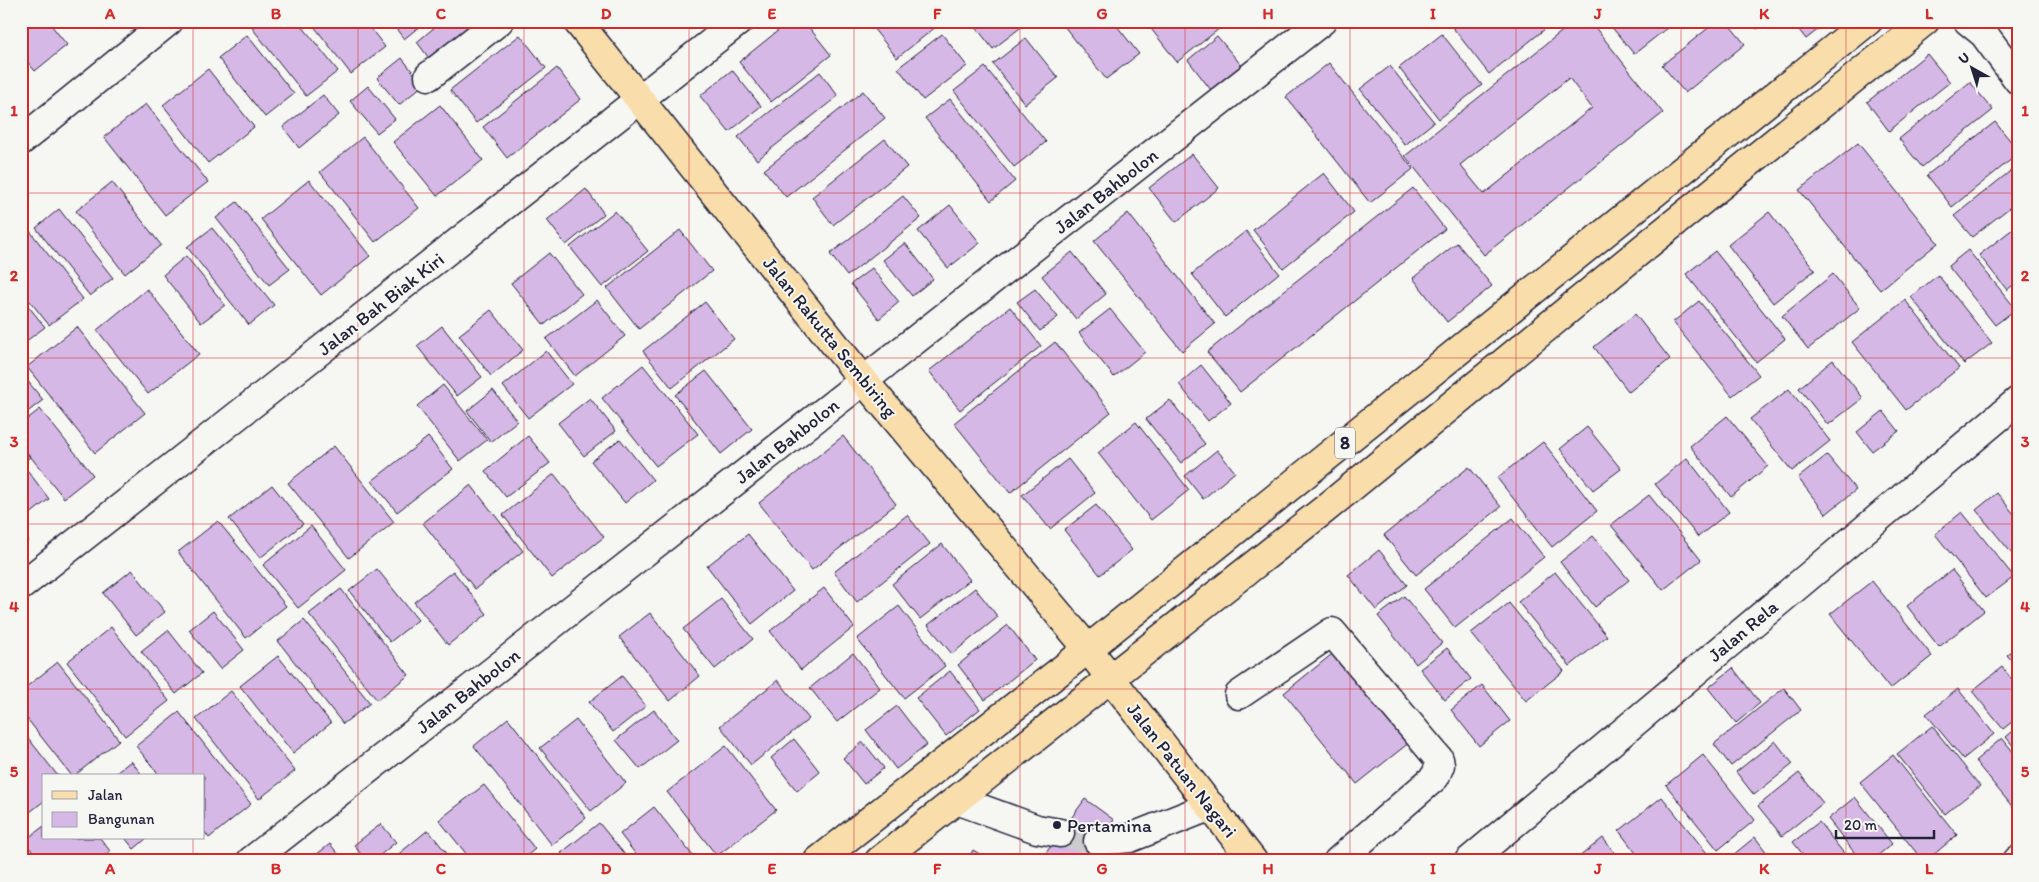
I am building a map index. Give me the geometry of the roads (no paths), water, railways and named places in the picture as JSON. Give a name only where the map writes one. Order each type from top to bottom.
[{"type":"main road","name":"Jalan Rakutta Sembiring","points":[[577,21],[864,381],[1112,679]]},
{"type":"main road","name":"8","points":[[818,861],[1088,650],[1868,21]]},
{"type":"main road","name":"8","points":[[879,861],[1325,509],[1652,241],[1926,21]]},
{"type":"main road","name":"Jalan Patuan Nagari","points":[[1112,679],[1253,861]]},
{"type":"street","points":[[21,141],[169,21]]},
{"type":"street","points":[[428,76],[499,21]]},
{"type":"street","name":"Jalan Bah Biak Kiri","points":[[21,586],[739,21]]},
{"type":"street","name":"Jalan Bahbolon","points":[[251,861],[1322,21]]},
{"type":"street","points":[[1978,25],[2018,80]]},
{"type":"street","name":"Jalan Rela","points":[[1469,861],[2018,401]]},
{"type":"street","points":[[1239,695],[1332,632],[1439,759],[1440,765],[1436,777],[1338,861]]},
{"type":"street","points":[[956,800],[1037,829],[1060,832]]},
{"type":"street","points":[[1098,841],[1130,838],[1211,806]]},
{"type":"tunnel","points":[[1060,833],[1098,841]]},
{"type":"place","name":"Pertamina","points":[[1057,825]]}]
